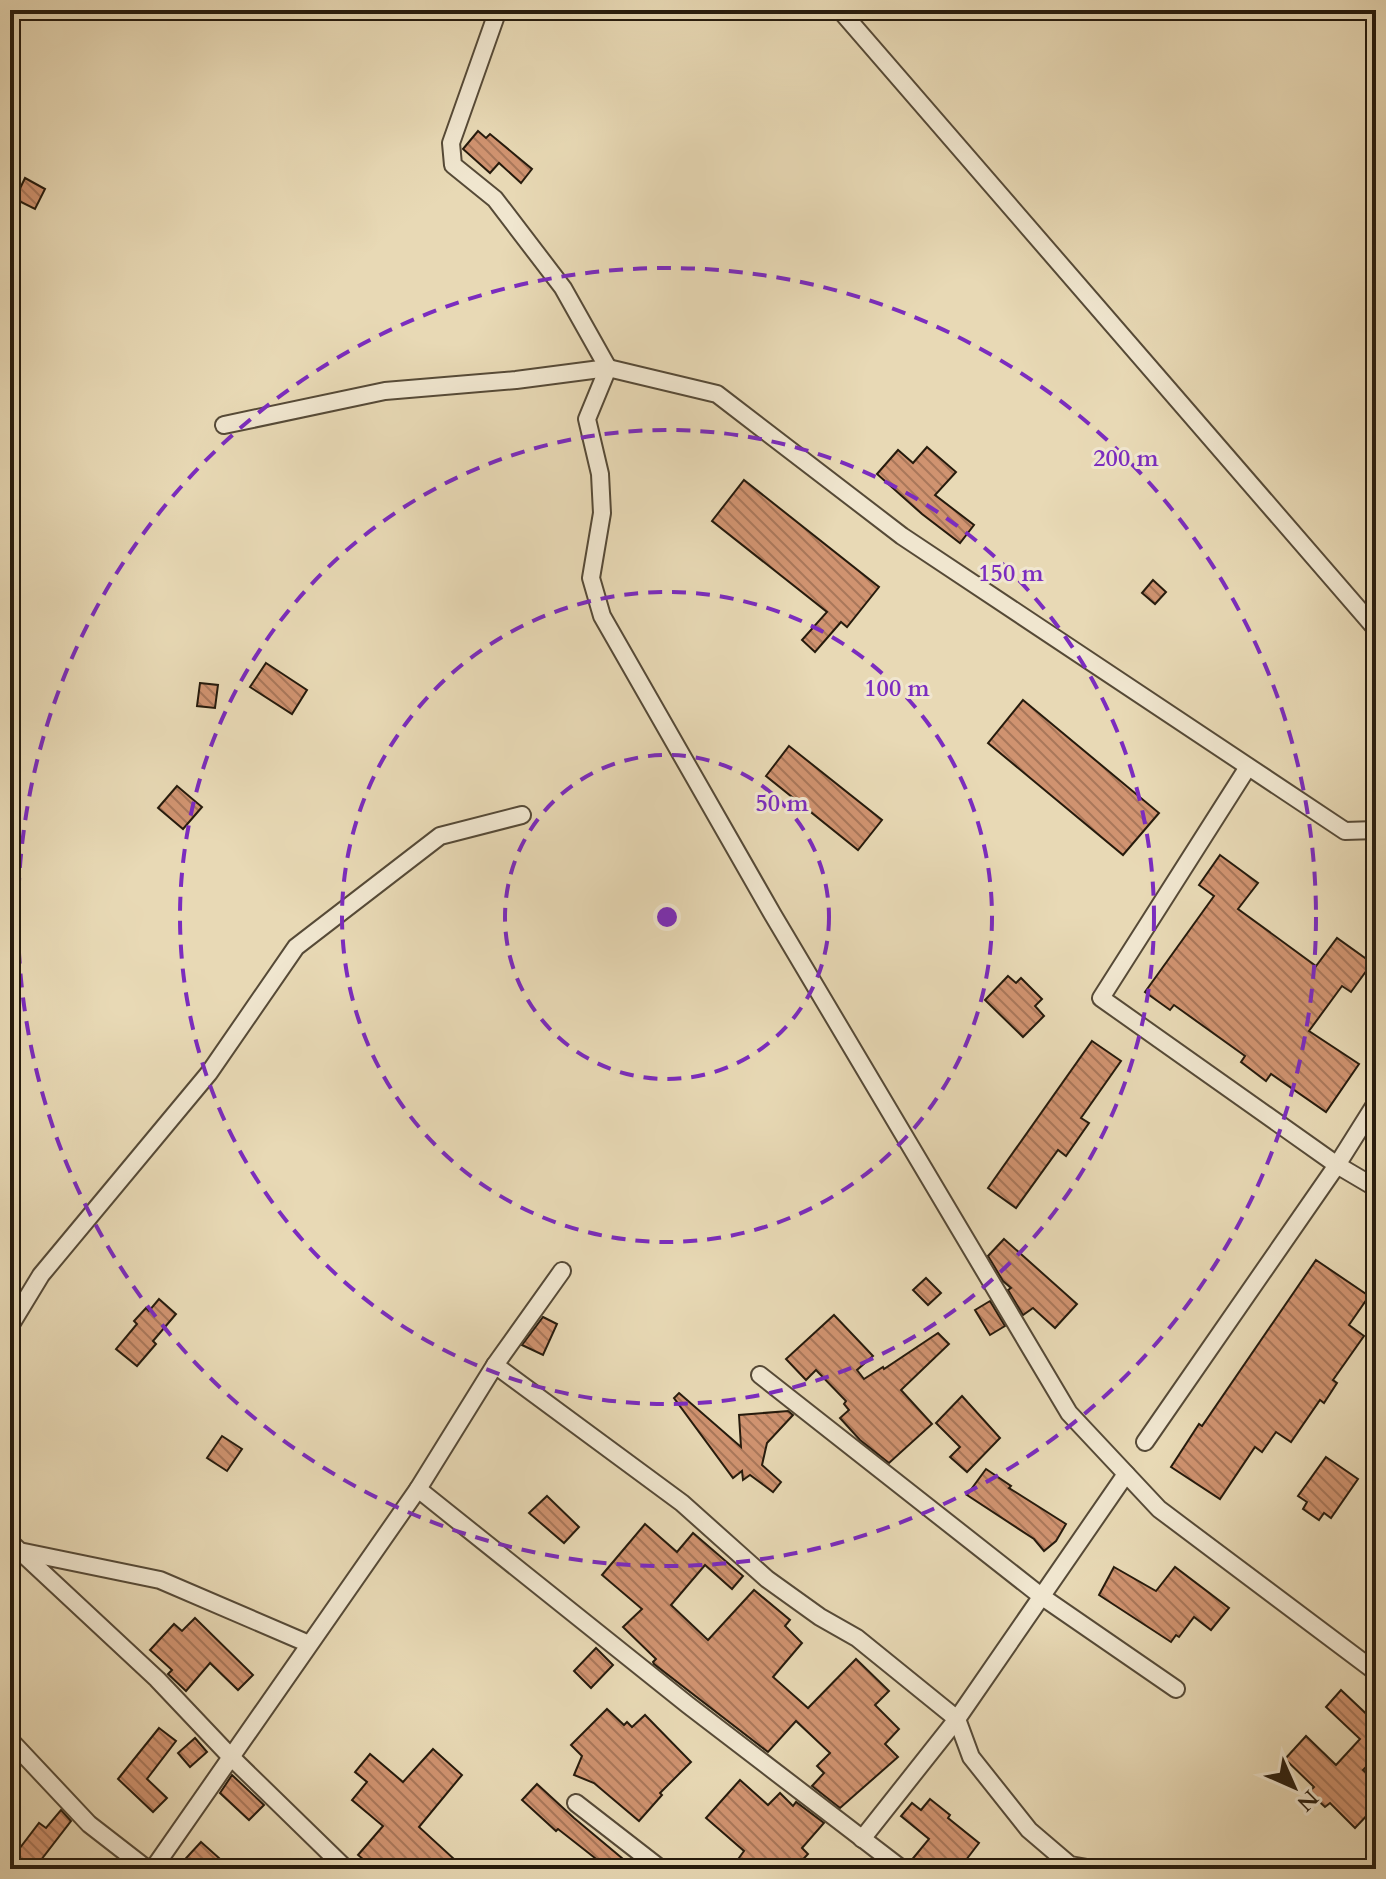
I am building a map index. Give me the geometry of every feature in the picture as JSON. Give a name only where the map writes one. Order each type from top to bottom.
[{"type":"street","points":[[498,10],[451,143],[453,165],[495,199],[563,288],[608,368]]},
{"type":"street","points":[[840,10],[1376,629]]},
{"type":"street","points":[[608,368],[587,419],[600,474],[602,513],[591,578],[602,616],[773,915],[1069,1413],[1159,1509],[1376,1672]]},
{"type":"street","points":[[224,425],[385,391],[516,380],[608,368],[717,394],[902,536],[1248,767],[1345,831],[1376,830]]},
{"type":"street","points":[[1248,767],[1101,998],[1337,1165],[1376,1188]]},
{"type":"street","points":[[10,1326],[41,1275],[209,1073],[296,947],[440,836],[522,815]]},
{"type":"street","points":[[1145,1442],[1337,1165],[1376,1103]]},
{"type":"street","points":[[153,1869],[418,1489],[495,1365],[562,1271]]},
{"type":"street","points":[[495,1365],[682,1503],[767,1579],[820,1617],[857,1638],[957,1719],[971,1757],[1029,1830],[1070,1865],[1093,1869]]},
{"type":"street","points":[[760,1375],[1041,1596],[1176,1689]]},
{"type":"street","points":[[862,1839],[957,1719],[1126,1474]]},
{"type":"street","points":[[418,1489],[688,1705],[902,1869]]},
{"type":"street","points":[[14,1548],[160,1580],[309,1644]]},
{"type":"street","points":[[14,1548],[157,1679],[230,1756],[346,1869]]},
{"type":"street","points":[[10,1740],[89,1824],[147,1869]]},
{"type":"street","points":[[576,1803],[661,1869]]},
{"type":"building","points":[[478,131],[486,138],[490,134],[532,169],[521,183],[499,163],[490,173],[463,149]]},
{"type":"building","points":[[25,178],[45,189],[35,209],[15,199]]},
{"type":"building","points":[[927,447],[956,472],[935,495],[974,525],[960,543],[877,474],[898,450],[913,463]]},
{"type":"building","points":[[744,480],[879,587],[847,627],[841,622],[815,652],[802,640],[827,612],[712,521]]},
{"type":"building","points":[[1153,580],[1166,592],[1155,604],[1142,593]]},
{"type":"building","points":[[266,663],[307,690],[292,714],[250,687]]},
{"type":"building","points":[[200,683],[218,685],[215,708],[197,706]]},
{"type":"building","points":[[1023,700],[1159,813],[1123,855],[988,743]]},
{"type":"building","points":[[789,746],[882,820],[858,850],[766,776]]},
{"type":"building","points":[[177,786],[202,807],[183,829],[158,808]]},
{"type":"building","points":[[1220,855],[1258,883],[1238,909],[1316,966],[1337,938],[1372,963],[1351,992],[1342,986],[1309,1031],[1359,1064],[1326,1112],[1271,1074],[1266,1081],[1241,1062],[1245,1056],[1174,1005],[1170,1010],[1145,992],[1214,896],[1199,885]]},
{"type":"building","points":[[1008,976],[1016,983],[1021,978],[1042,999],[1035,1006],[1044,1016],[1023,1037],[985,1000]]},
{"type":"building","points":[[1092,1041],[1121,1061],[1081,1118],[1089,1123],[1066,1156],[1058,1150],[1016,1208],[988,1188]]},
{"type":"building","points":[[1004,1239],[1077,1304],[1055,1328],[1033,1308],[1023,1315],[1008,1290],[1011,1288],[1003,1281],[988,1256]]},
{"type":"building","points":[[1316,1260],[1369,1296],[1349,1325],[1364,1336],[1333,1380],[1337,1383],[1324,1403],[1320,1400],[1291,1442],[1276,1432],[1262,1452],[1255,1447],[1220,1499],[1171,1467]]},
{"type":"building","points":[[926,1278],[941,1293],[928,1305],[913,1290]]},
{"type":"building","points":[[159,1299],[176,1314],[137,1366],[116,1349],[137,1324],[134,1321],[146,1308],[149,1311]]},
{"type":"building","points":[[990,1301],[1005,1326],[990,1335],[975,1310]]},
{"type":"building","points":[[834,1315],[873,1356],[857,1370],[864,1379],[938,1333],[949,1344],[901,1390],[932,1424],[889,1463],[860,1440],[840,1418],[849,1410],[844,1404],[846,1401],[816,1370],[806,1380],[786,1359]]},
{"type":"building","points":[[543,1317],[557,1324],[543,1355],[522,1345]]},
{"type":"building","points":[[679,1393],[741,1447],[739,1415],[788,1411],[793,1415],[767,1443],[762,1465],[781,1482],[773,1492],[750,1475],[743,1480],[742,1471],[733,1478],[674,1398]]},
{"type":"building","points":[[962,1396],[1000,1438],[967,1472],[950,1457],[960,1447],[936,1423]]},
{"type":"building","points":[[222,1436],[242,1449],[227,1471],[207,1458]]},
{"type":"building","points":[[1326,1457],[1358,1479],[1331,1518],[1324,1513],[1319,1520],[1303,1509],[1307,1502],[1298,1496]]},
{"type":"building","points":[[986,1469],[1011,1486],[1009,1488],[1066,1524],[1056,1541],[1044,1551],[1034,1539],[967,1495]]},
{"type":"building","points":[[547,1496],[579,1527],[564,1543],[529,1513]]},
{"type":"building","points":[[645,1524],[677,1552],[693,1533],[743,1576],[732,1589],[705,1565],[671,1605],[708,1640],[754,1590],[790,1620],[785,1626],[802,1643],[773,1677],[808,1708],[856,1659],[889,1691],[875,1705],[899,1729],[885,1744],[898,1757],[840,1808],[812,1786],[824,1773],[817,1766],[830,1753],[796,1721],[768,1752],[654,1664],[656,1659],[623,1627],[642,1609],[602,1575]]},
{"type":"building","points":[[1114,1567],[1156,1591],[1175,1567],[1229,1608],[1211,1630],[1194,1617],[1179,1637],[1176,1635],[1171,1642],[1099,1595]]},
{"type":"building","points":[[195,1618],[253,1675],[238,1690],[210,1663],[186,1691],[168,1674],[172,1670],[150,1650],[174,1624],[182,1631]]},
{"type":"building","points":[[596,1648],[613,1665],[591,1688],[574,1671]]},
{"type":"building","points":[[1341,1690],[1376,1723],[1376,1757],[1363,1770],[1376,1782],[1376,1797],[1368,1805],[1373,1809],[1355,1828],[1330,1803],[1325,1807],[1309,1792],[1314,1787],[1285,1759],[1306,1736],[1336,1765],[1360,1739],[1326,1707]]},
{"type":"building","points":[[607,1709],[624,1725],[627,1722],[632,1727],[645,1715],[691,1762],[660,1793],[662,1795],[639,1821],[594,1783],[574,1775],[582,1756],[571,1745]]},
{"type":"building","points":[[159,1728],[176,1741],[147,1779],[167,1798],[153,1812],[118,1779]]},
{"type":"building","points":[[195,1738],[207,1752],[190,1767],[178,1753]]},
{"type":"building","points":[[433,1749],[462,1775],[419,1827],[454,1859],[445,1869],[375,1869],[358,1855],[383,1826],[352,1800],[367,1782],[355,1772],[370,1754],[403,1782]]},
{"type":"building","points":[[232,1775],[264,1805],[249,1820],[220,1793]]},
{"type":"building","points":[[740,1780],[768,1805],[780,1793],[793,1806],[796,1802],[824,1823],[802,1848],[808,1854],[794,1869],[731,1869],[744,1851],[706,1818]]},
{"type":"building","points":[[537,1784],[635,1869],[609,1869],[558,1829],[556,1831],[522,1800]]},
{"type":"building","points":[[930,1799],[979,1843],[959,1869],[913,1869],[910,1862],[929,1839],[901,1816],[912,1803],[921,1810]]},
{"type":"building","points":[[61,1810],[71,1821],[34,1869],[10,1869],[10,1861],[39,1823],[46,1828]]},
{"type":"building","points":[[201,1842],[219,1858],[208,1869],[176,1869]]}]
